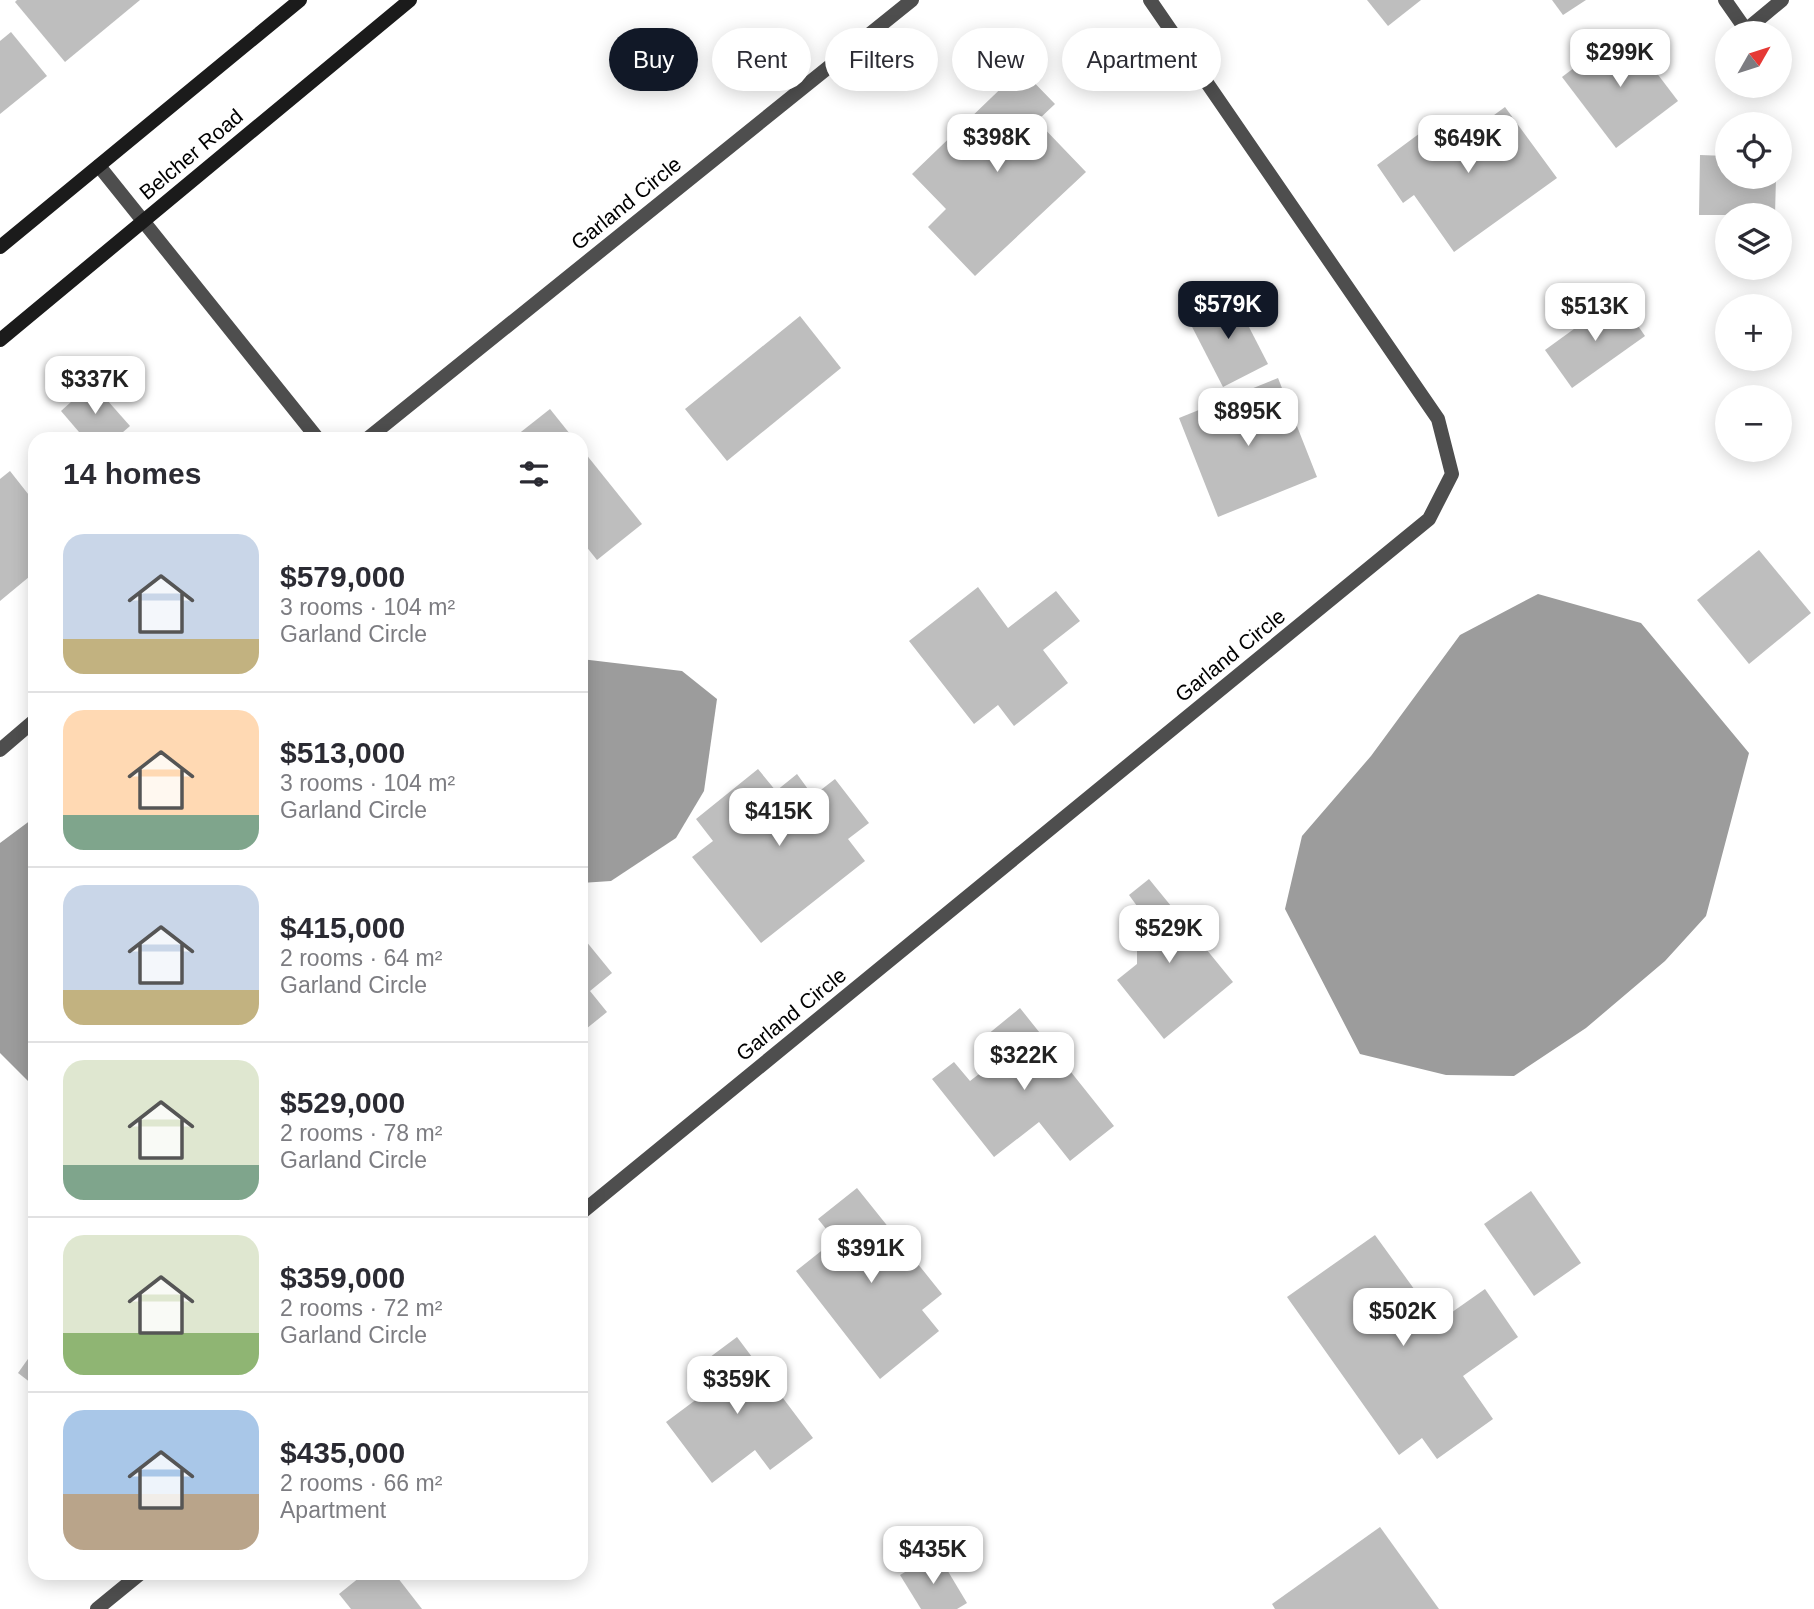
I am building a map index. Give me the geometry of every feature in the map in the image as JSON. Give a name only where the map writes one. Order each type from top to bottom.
[{"type":"main road","points":[[0,247],[300,0]]},
{"type":"main road","name":"Belcher Road","points":[[0,341],[410,0]]},
{"type":"street","name":"Garland Circle","points":[[376,432],[912,0]]},
{"type":"street","name":"Garland Circle","points":[[588,1207],[1429,519],[1452,474],[1438,419],[1150,0]]},
{"type":"street","points":[[1725,0],[1746,30],[1782,0]]},
{"type":"street","points":[[99,166],[312,432]]},
{"type":"street","points":[[0,750],[28,726]]},
{"type":"street","points":[[97,1609],[132,1580]]},
{"type":"shaded area","points":[[1538,594],[1641,623],[1749,753],[1706,916],[1665,961],[1586,1028],[1514,1076],[1446,1075],[1360,1054],[1285,909],[1302,836],[1371,756],[1460,635]]},
{"type":"shaded area","points":[[588,660],[682,671],[717,699],[704,791],[676,838],[611,881],[588,883]]},
{"type":"shaded area","points":[[28,822],[28,1081],[0,1053],[0,843]]},
{"type":"building","points":[[140,0],[65,62],[15,2]]},
{"type":"building","points":[[1367,0],[1421,0],[1388,26]]},
{"type":"building","points":[[1552,0],[1586,0],[1563,15]]},
{"type":"building","points":[[1624,30],[1678,101],[1616,148],[1562,77]]},
{"type":"building","points":[[11,32],[47,76],[0,114],[0,41]]},
{"type":"building","points":[[998,91],[1042,91],[1055,104],[1037,121],[1086,172],[975,276],[928,227],[946,209],[912,174]]},
{"type":"building","points":[[1505,107],[1557,178],[1454,252],[1414,195],[1403,203],[1377,165],[1443,116],[1460,140]]},
{"type":"building","points":[[1700,155],[1715,156],[1715,189],[1776,189],[1775,203],[1715,203],[1715,215],[1699,215]]},
{"type":"building","points":[[1233,296],[1268,364],[1223,387],[1188,319]]},
{"type":"building","points":[[1618,297],[1645,336],[1572,388],[1545,350]]},
{"type":"building","points":[[800,316],[841,368],[727,461],[685,409]]},
{"type":"building","points":[[1278,378],[1317,477],[1218,517],[1179,418]]},
{"type":"building","points":[[92,383],[130,426],[123,432],[79,432],[61,411]]},
{"type":"building","points":[[550,409],[568,432],[521,432]]},
{"type":"building","points":[[588,457],[642,524],[597,560],[588,549]]},
{"type":"building","points":[[10,471],[28,494],[28,578],[0,601],[0,479]]},
{"type":"building","points":[[1759,550],[1811,613],[1749,664],[1697,600]]},
{"type":"building","points":[[978,587],[1008,628],[1056,591],[1080,621],[1043,650],[1068,683],[1014,726],[998,705],[974,724],[909,641]]},
{"type":"building","points":[[758,769],[776,791],[797,774],[813,796],[835,779],[869,823],[848,839],[865,861],[761,943],[692,857],[713,841],[696,819]]},
{"type":"building","points":[[1149,879],[1233,982],[1164,1039],[1117,980],[1137,964],[1137,906],[1129,895]]},
{"type":"building","points":[[588,944],[612,973],[590,991],[607,1012],[588,1027]]},
{"type":"building","points":[[1020,1008],[1114,1126],[1070,1161],[1039,1122],[994,1157],[932,1079],[954,1062],[970,1081],[992,1064],[976,1044]]},
{"type":"building","points":[[857,1188],[942,1294],[922,1310],[939,1331],[880,1379],[796,1271],[835,1240],[818,1219]]},
{"type":"building","points":[[1531,1191],[1581,1263],[1534,1296],[1484,1224]]},
{"type":"building","points":[[1375,1235],[1438,1322],[1485,1289],[1518,1337],[1463,1376],[1493,1419],[1437,1459],[1422,1438],[1399,1455],[1287,1297]]},
{"type":"building","points":[[737,1337],[813,1438],[770,1470],[755,1450],[712,1483],[666,1422],[709,1390],[694,1369]]},
{"type":"building","points":[[28,1359],[28,1381],[18,1373]]},
{"type":"building","points":[[1380,1527],[1439,1609],[1275,1609],[1272,1604]]},
{"type":"building","points":[[937,1553],[967,1603],[957,1609],[921,1609],[900,1575]]},
{"type":"building","points":[[356,1580],[399,1580],[422,1609],[351,1609],[339,1594]]}]
